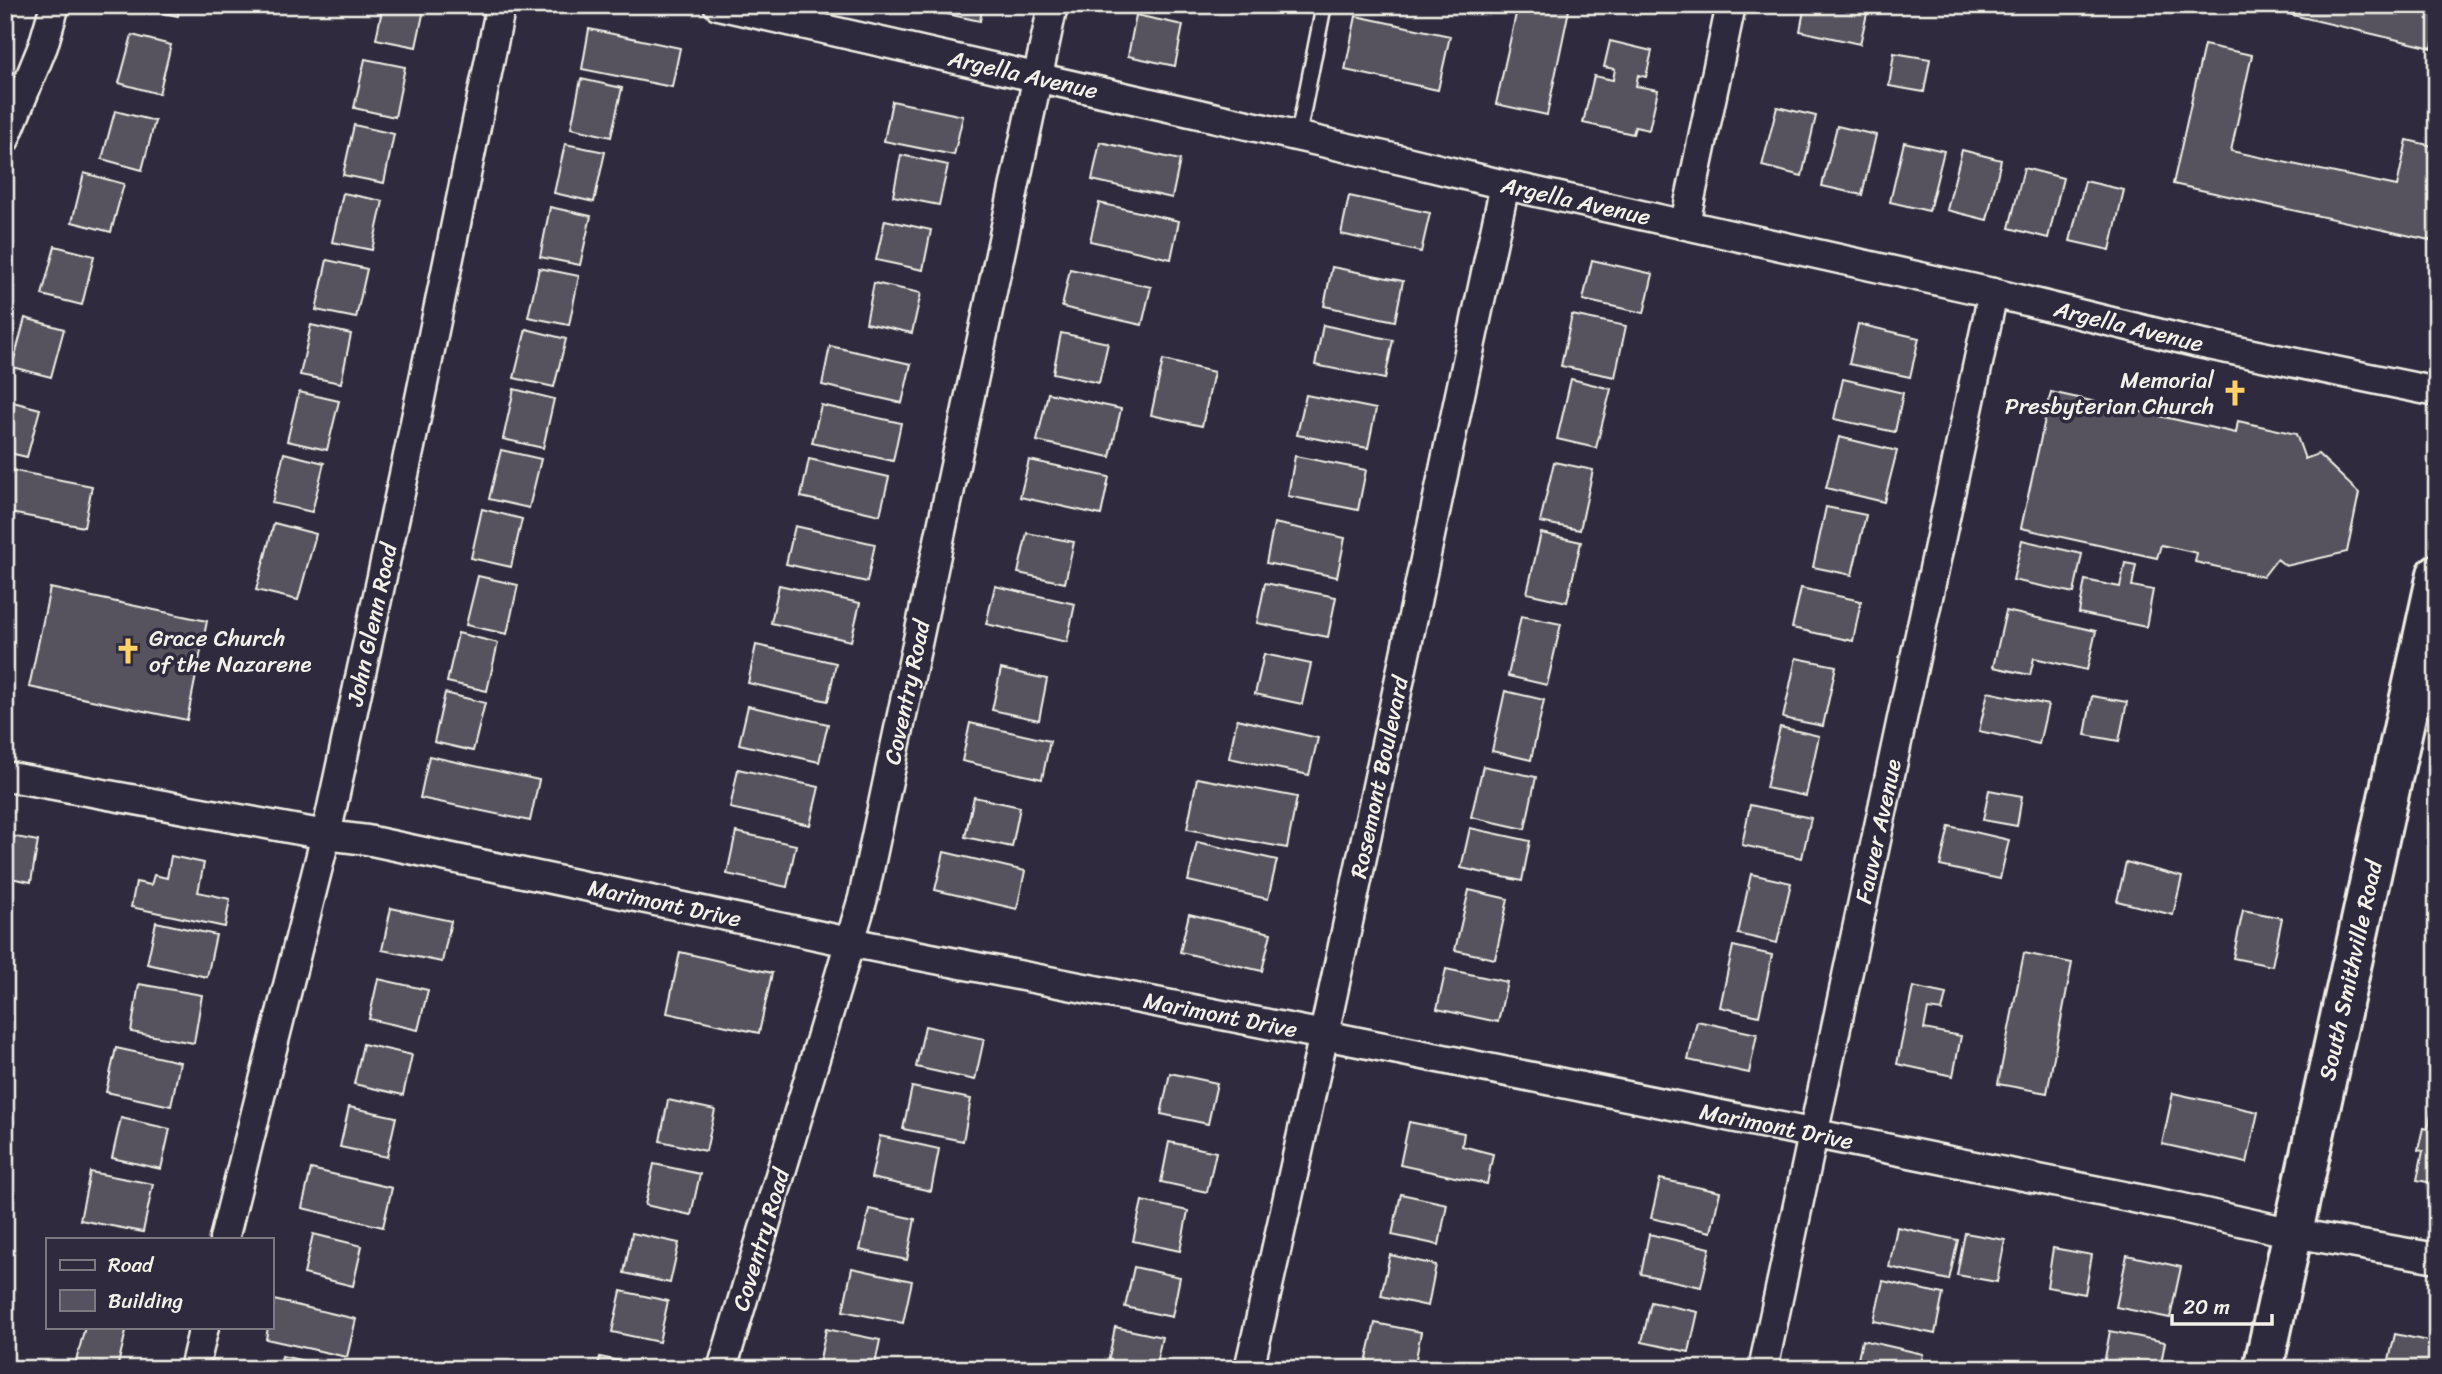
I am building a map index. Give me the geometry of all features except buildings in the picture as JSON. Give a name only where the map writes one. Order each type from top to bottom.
[{"type":"main road","name":"South Smithville Road","points":[[2263,1369],[2437,574]]},
{"type":"street","points":[[5,139],[43,46],[55,5]]},
{"type":"street","name":"John Glenn Road","points":[[224,1238],[326,835],[501,5]]},
{"type":"street","name":"Argella Avenue","points":[[718,5],[781,12],[1037,79],[1993,293],[2194,342],[2437,392]]},
{"type":"street","name":"Coventry Road","points":[[722,1369],[863,898],[1053,5]]},
{"type":"street","points":[[1685,223],[1731,5]]},
{"type":"street","name":"Rosemont Boulevard","points":[[1249,1369],[1324,1035],[1505,185]]},
{"type":"street","name":"Fauver Avenue","points":[[1763,1369],[1993,293]]},
{"type":"street","name":"Marimont Drive","points":[[5,776],[326,835],[367,840],[669,906],[1324,1035],[2178,1207],[2293,1233],[2437,1258]]},
{"type":"street","points":[[194,1369],[204,1328]]},
{"type":"lane","points":[[1298,136],[1324,5]]},
{"type":"place","name":"Memorial Presbyterian Church","points":[[2235,393]]},
{"type":"place","name":"Grace Church of the Nazarene","points":[[128,651]]}]
